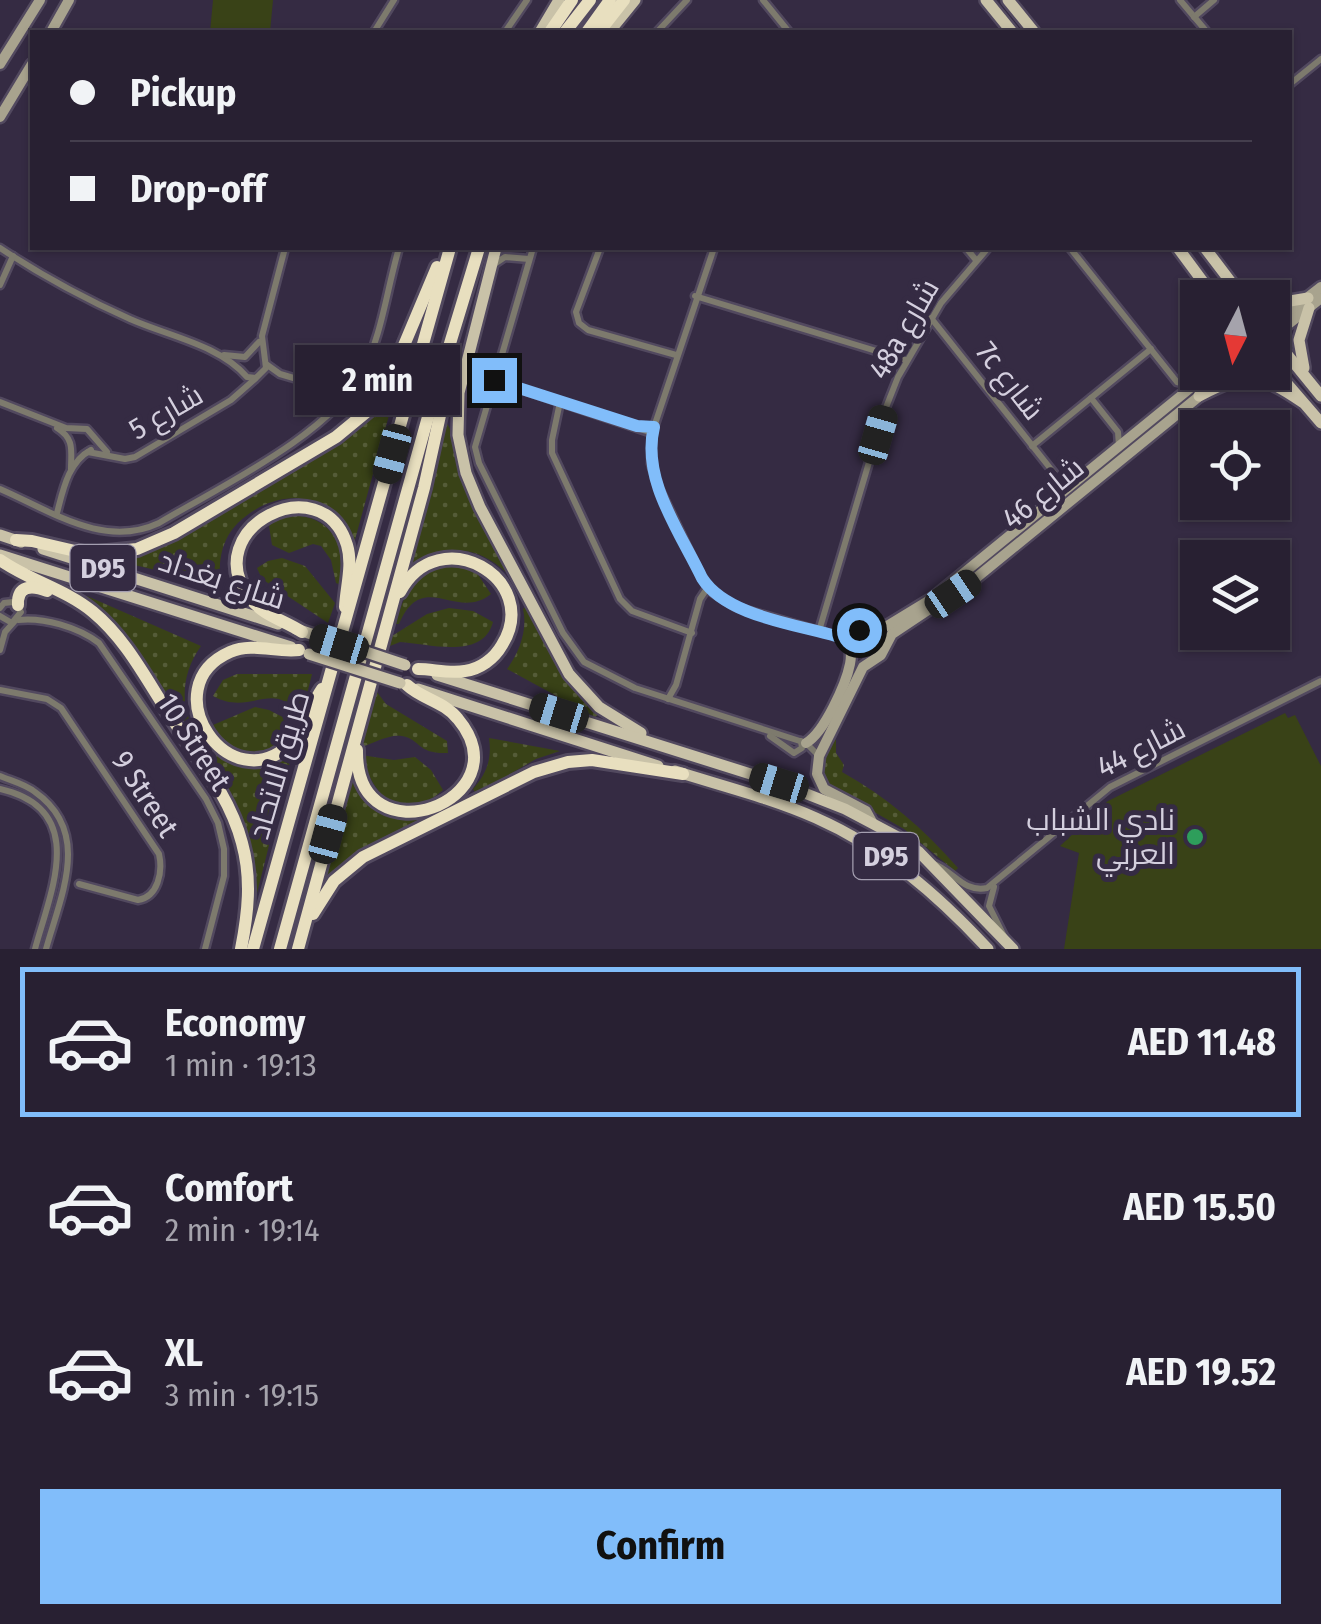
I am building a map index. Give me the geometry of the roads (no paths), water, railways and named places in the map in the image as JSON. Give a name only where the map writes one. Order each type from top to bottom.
[{"type":"highway","points":[[567,30],[590,0]]},
{"type":"highway","points":[[589,30],[610,0]]},
{"type":"highway","points":[[601,30],[624,0]]},
{"type":"highway","points":[[551,30],[562,1]]},
{"type":"highway","points":[[16,540],[32,540],[88,554],[137,549],[174,533],[336,437],[370,409],[386,388],[424,294],[448,250]]},
{"type":"highway","name":"طريق الاتحاد","points":[[253,949],[448,250]]},
{"type":"highway","name":"طريق الاتحاد","points":[[280,949],[478,250]]},
{"type":"highway","points":[[298,949],[424,488],[462,301]]},
{"type":"highway","points":[[308,634],[255,604],[242,584],[238,568],[241,545],[254,525],[266,515],[288,508],[320,513],[335,524],[345,540],[349,556],[345,630]]},
{"type":"highway","points":[[0,558],[62,591],[116,635],[218,789],[238,828],[248,881],[248,907],[240,949]]},
{"type":"highway","points":[[388,622],[410,576],[437,560],[458,558],[476,562],[501,584],[510,607],[510,624],[494,656],[466,671],[412,666]]},
{"type":"highway","points":[[11,610],[24,588],[50,592],[85,614],[136,664]]},
{"type":"highway","points":[[304,652],[246,648],[224,655],[211,666],[201,682],[197,706],[213,742],[230,754],[246,758],[278,753],[296,738],[314,700],[330,680]]},
{"type":"highway","points":[[364,709],[356,757],[368,791],[382,804],[405,812],[432,810],[445,804],[468,777],[472,758],[469,738],[455,715],[403,684]]},
{"type":"highway","points":[[298,949],[323,895],[355,862],[534,772],[592,760],[683,774]]},
{"type":"main road","points":[[611,30],[635,0]]},
{"type":"main road","points":[[986,0],[1010,30]]},
{"type":"main road","points":[[1008,0],[1032,30]]},
{"type":"main road","points":[[541,30],[562,1]]},
{"type":"main road","points":[[498,250],[486,282],[458,407],[460,449],[474,496],[557,655],[583,692],[626,726],[700,758]]},
{"type":"main road","points":[[1180,250],[1203,280]]},
{"type":"main road","points":[[1207,250],[1230,280]]},
{"type":"main road","points":[[1228,277],[1231,280]]},
{"type":"main road","points":[[1310,381],[1299,348],[1300,328],[1312,301]]},
{"type":"main road","points":[[1290,357],[1321,396]]},
{"type":"main road","points":[[1290,370],[1321,406]]},
{"type":"main road","points":[[1196,391],[1248,377],[1272,382],[1302,402]]},
{"type":"main road","points":[[1290,388],[1321,424]]},
{"type":"main road","name":"شارع بغداد","points":[[0,534],[814,796],[896,836],[931,863],[1009,944]]},
{"type":"main road","name":"شارع بغداد","points":[[0,558],[781,804],[856,838],[924,886],[988,949]]},
{"type":"street","points":[[1,61],[40,0]]},
{"type":"street","points":[[52,30],[69,0]]},
{"type":"street","points":[[375,30],[394,0]]},
{"type":"street","points":[[505,30],[526,0]]},
{"type":"street","points":[[660,30],[687,0]]},
{"type":"street","points":[[763,0],[787,30]]},
{"type":"street","points":[[1180,0],[1205,30]]},
{"type":"street","points":[[1194,16],[1214,0]]},
{"type":"street","points":[[1292,82],[1321,58]]},
{"type":"street","points":[[0,117],[30,67]]},
{"type":"street","points":[[0,248],[95,302],[219,355],[242,371],[259,377],[280,374]]},
{"type":"street","points":[[259,377],[264,361],[262,336],[285,250]]},
{"type":"street","points":[[0,489],[103,532],[124,534],[147,529],[304,435],[348,394],[367,363],[398,250]]},
{"type":"street","points":[[502,250],[528,262]]},
{"type":"street","points":[[532,250],[476,438],[477,458],[569,644],[593,669],[672,700],[804,742],[819,756]]},
{"type":"street","points":[[599,250],[576,312],[579,323],[588,330],[676,358]]},
{"type":"street","points":[[713,250],[653,430],[653,474],[710,589],[736,607],[836,636],[864,629],[881,636],[881,655],[856,678],[819,756],[817,774],[829,793],[866,811],[872,822]]},
{"type":"street","points":[[968,250],[976,260]]},
{"type":"street","name":"48a شارع","points":[[822,632],[883,416],[906,360],[931,318],[986,250]]},
{"type":"street","points":[[1072,250],[1177,382],[1196,391]]},
{"type":"street","points":[[5,277],[12,256]]},
{"type":"street","points":[[486,282],[497,262],[512,258]]},
{"type":"street","points":[[0,285],[21,261]]},
{"type":"street","points":[[1290,321],[1321,287]]},
{"type":"street","points":[[695,296],[906,360]]},
{"type":"street","points":[[1290,314],[1312,301]]},
{"type":"street","name":"7c شارع","points":[[931,318],[1054,473]]},
{"type":"street","name":"شارع 5","points":[[239,393],[248,355],[262,336]]},
{"type":"street","points":[[1032,446],[1150,349]]},
{"type":"street","points":[[219,355],[248,355],[264,361],[280,374],[348,394]]},
{"type":"street","name":"شارع 5","points":[[48,422],[63,432],[72,445],[86,452],[127,459],[239,393],[259,377]]},
{"type":"street","points":[[493,384],[653,430]]},
{"type":"street","points":[[323,387],[337,406]]},
{"type":"street","name":"شارع 46","points":[[873,630],[918,608],[1135,434],[1196,391]]},
{"type":"street","name":"شارع 46","points":[[884,645],[898,630],[990,567],[1196,391]]},
{"type":"street","points":[[1091,398],[1116,429],[1118,448]]},
{"type":"street","points":[[0,402],[48,422]]},
{"type":"street","points":[[563,403],[552,440],[554,460],[623,602],[632,611],[693,630]]},
{"type":"street","name":"شارع 5","points":[[48,422],[88,429],[112,456]]},
{"type":"street","points":[[1116,429],[1135,434]]},
{"type":"street","points":[[53,511],[70,470],[77,430]]},
{"type":"street","points":[[70,470],[96,440]]},
{"type":"street","points":[[1054,473],[1066,480],[1080,480]]},
{"type":"street","points":[[1054,473],[1058,498]]},
{"type":"street","points":[[672,700],[700,606],[710,589]]},
{"type":"street","points":[[5,632],[1,617],[11,610]]},
{"type":"street","points":[[0,650],[11,610]]},
{"type":"street","name":"10 Street","points":[[11,610],[77,630],[105,649],[211,806],[223,840],[225,866],[205,949]]},
{"type":"street","points":[[746,725],[776,739],[794,753],[802,748],[822,728],[844,684],[855,633]]},
{"type":"street","points":[[836,636],[868,663]]},
{"type":"street","name":"شارع 44","points":[[998,880],[1069,817],[1110,787],[1321,681]]},
{"type":"street","name":"9 Street","points":[[2,688],[47,699],[61,708],[159,854],[161,865],[154,891],[144,900],[79,884]]},
{"type":"street","points":[[0,776],[33,790],[53,810],[69,840],[68,868],[46,949]]},
{"type":"street","points":[[0,789],[34,804],[59,845],[59,863],[35,949]]},
{"type":"street","points":[[931,863],[947,869],[971,889],[983,889],[998,880]]},
{"type":"street","points":[[62,890],[79,884],[68,868]]},
{"type":"street","points":[[998,880],[989,906],[1009,944]]},
{"type":"place","name":"نادي الشباب العربي","points":[[1195,837]]}]
